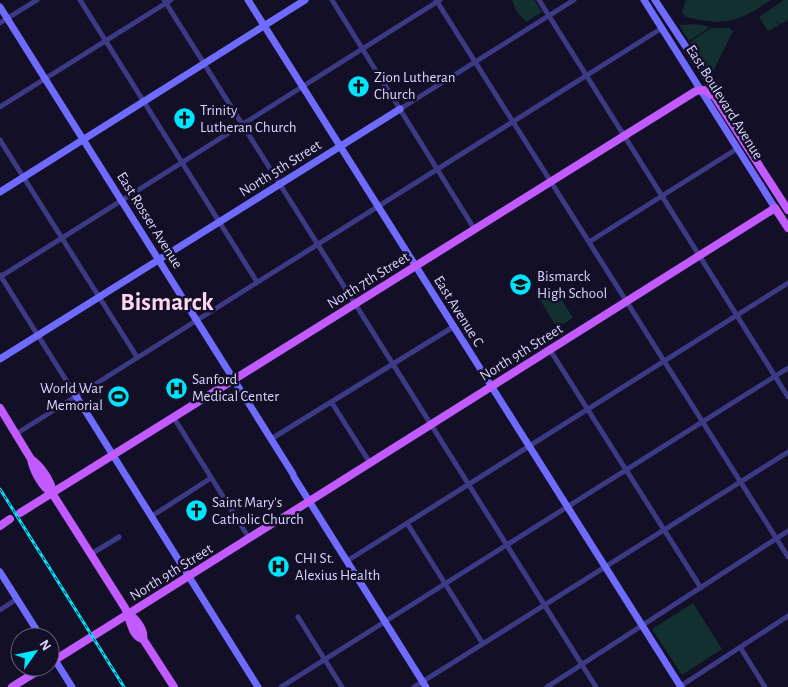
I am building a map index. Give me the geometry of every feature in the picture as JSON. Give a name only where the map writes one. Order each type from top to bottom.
[{"type":"main road","points":[[702,90],[712,95],[726,112]]},
{"type":"main road","name":"North 7th Street","points":[[20,513],[694,92],[702,90]]},
{"type":"main road","name":"East Boulevard Avenue","points":[[726,112],[788,210]]},
{"type":"main road","points":[[772,185],[776,198],[775,208]]},
{"type":"main road","name":"East Boulevard Avenue","points":[[775,208],[788,228]]},
{"type":"main road","name":"North 9th Street","points":[[60,657],[775,208]]},
{"type":"main road","points":[[0,408],[31,459],[38,465],[52,487],[52,493],[128,615],[128,620],[140,638],[144,638],[174,687]]},
{"type":"main road","points":[[0,526],[10,519]]},
{"type":"main road","points":[[12,687],[28,677]]},
{"type":"street","points":[[0,23],[37,0]]},
{"type":"street","points":[[80,0],[257,282]]},
{"type":"street","name":"East Avenue C","points":[[248,0],[680,687]]},
{"type":"street","points":[[0,192],[305,0]]},
{"type":"street","points":[[332,0],[475,230]]},
{"type":"street","points":[[539,0],[788,398]]},
{"type":"street","name":"North 5th Street","points":[[0,359],[574,0]]},
{"type":"street","name":"East Boulevard Avenue","points":[[644,0],[775,208]]},
{"type":"street","name":"East Boulevard Avenue","points":[[655,0],[713,87],[726,112]]},
{"type":"street","points":[[0,107],[167,1],[241,124],[596,687]]},
{"type":"street","points":[[258,687],[0,276],[437,1],[739,483],[788,557]]},
{"type":"street","name":"East Rosser Avenue","points":[[0,7],[424,684]]},
{"type":"street","points":[[16,434],[662,28]]},
{"type":"street","points":[[0,140],[137,357]]},
{"type":"street","points":[[588,242],[738,148]]},
{"type":"street","name":"East Boulevard Avenue","points":[[782,219],[788,232]]},
{"type":"street","points":[[347,561],[788,283]]},
{"type":"street","points":[[271,440],[453,327]]},
{"type":"street","points":[[550,350],[701,588]]},
{"type":"street","points":[[281,687],[788,368]]},
{"type":"street","points":[[332,403],[370,463]]},
{"type":"street","points":[[174,418],[249,538]]},
{"type":"street","points":[[414,687],[424,684],[483,644],[788,452]]},
{"type":"street","points":[[152,516],[212,478]]},
{"type":"street","points":[[408,523],[483,644]]},
{"type":"street","points":[[547,687],[788,531]]},
{"type":"street","points":[[91,554],[119,537]]},
{"type":"street","points":[[0,572],[35,627]]},
{"type":"street","points":[[0,610],[17,599]]},
{"type":"street","points":[[680,687],[788,616]]},
{"type":"street","points":[[298,617],[342,687]]},
{"type":"street","points":[[740,647],[765,687]]},
{"type":"street","points":[[60,672],[72,687]]},
{"type":"green space","points":[[512,0],[534,0],[542,12],[526,22],[517,12]]},
{"type":"green space","points":[[686,0],[771,0],[749,14],[721,22],[685,17],[682,11]]},
{"type":"green space","points":[[784,0],[788,0],[788,20],[779,25],[776,20],[778,26],[768,31],[759,17]]},
{"type":"green space","points":[[696,24],[710,27],[689,41],[679,25]]},
{"type":"green space","points":[[711,28],[729,28],[733,31],[711,75],[690,42]]},
{"type":"green space","points":[[555,289],[573,318],[557,328],[539,298]]},
{"type":"green space","points":[[693,603],[722,649],[682,675],[652,629]]},
{"type":"railway","points":[[0,489],[124,687]]},
{"type":"place","name":"Zion Lutheran Church","points":[[358,86]]},
{"type":"place","name":"Trinity Lutheran Church","points":[[184,119]]},
{"type":"place","name":"Bismarck High School","points":[[521,285]]},
{"type":"place","name":"Sanford Medical Center","points":[[176,388]]},
{"type":"place","name":"World War Memorial","points":[[119,397]]},
{"type":"place","name":"Saint Mary's Catholic Church","points":[[196,511]]},
{"type":"place","name":"CHI St. Alexius Health","points":[[279,567]]},
{"type":"district","name":"Bismarck","points":[[167,301]]}]
